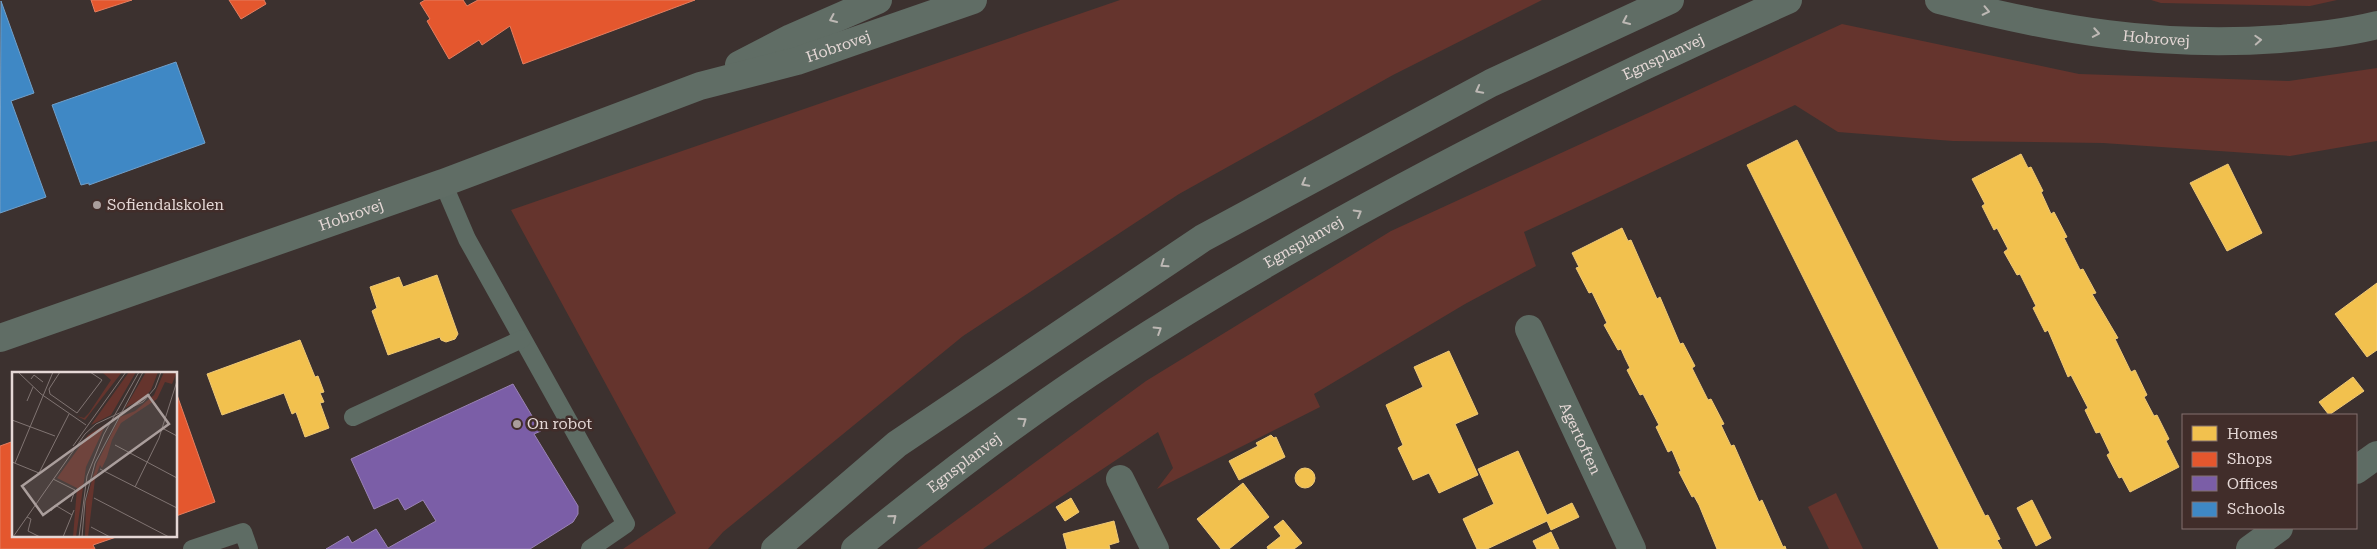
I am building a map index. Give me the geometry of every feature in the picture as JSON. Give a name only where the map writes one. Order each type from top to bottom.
[{"type":"main road","name":"Hobrovej","points":[[700,86],[791,38],[878,0]]},
{"type":"main road","points":[[797,61],[943,0]]},
{"type":"main road","name":"Hobrovej","points":[[0,338],[443,183],[700,86],[797,61],[974,0]]},
{"type":"main road","points":[[775,549],[897,444],[1203,238],[1491,83],[1670,0]]},
{"type":"main road","name":"Egnsplanvej","points":[[855,549],[995,440],[1112,358],[1230,286],[1434,169],[1788,0]]},
{"type":"main road","name":"Hobrovej","points":[[1939,0],[2048,25],[2122,38],[2192,42],[2303,37],[2377,26]]},
{"type":"street","name":"Agertoften","points":[[1529,329],[1632,549]]},
{"type":"street","points":[[2357,469],[2377,454]]},
{"type":"street","points":[[1120,479],[1155,549]]},
{"type":"lane","points":[[443,183],[467,239],[626,524],[590,549]]},
{"type":"lane","points":[[353,417],[522,339]]},
{"type":"lane","points":[[192,549],[242,532],[249,549]]},
{"type":"shaded area","points":[[1120,0],[1542,0],[1393,75],[1179,194],[963,336],[723,532],[708,549],[623,549],[676,513],[511,210]]},
{"type":"shaded area","points":[[2151,0],[2337,0],[2310,6],[2161,3]]},
{"type":"shaded area","points":[[1842,24],[2079,74],[2289,81],[2377,68],[2377,141],[2290,156],[2103,143],[1953,141],[1838,132],[1795,105],[1524,232],[1536,266],[1465,304],[1314,394],[1320,407],[1157,489],[1173,468],[1158,432],[983,549],[917,549],[1146,381],[1391,231]]},
{"type":"shaded area","points":[[1836,493],[1863,549],[1829,549],[1808,507]]},
{"type":"building: Homes","points":[[1797,140],[1985,516],[1988,515],[2000,539],[1997,540],[2002,549],[1939,549],[1747,165]]},
{"type":"building: Homes","points":[[2021,154],[2028,168],[2031,167],[2043,191],[2041,192],[2051,214],[2054,212],[2067,237],[2064,238],[2080,270],[2083,269],[2096,293],[2092,294],[2118,338],[2115,339],[2131,372],[2135,370],[2147,395],[2144,397],[2154,416],[2157,415],[2169,439],[2166,441],[2179,467],[2130,492],[2122,477],[2119,478],[2107,455],[2110,453],[2100,432],[2096,433],[2085,410],[2088,408],[2071,375],[2068,377],[2048,330],[2045,332],[2033,308],[2036,306],[2020,274],[2017,275],[2004,252],[2008,249],[1997,228],[1994,230],[1982,206],[1985,204],[1972,179]]},
{"type":"building: Homes","points":[[2228,164],[2262,233],[2227,251],[2190,183]]},
{"type":"building: Homes","points":[[1622,228],[1628,241],[1631,240],[1657,299],[1660,297],[1680,344],[1683,343],[1695,366],[1692,368],[1708,400],[1711,399],[1724,424],[1721,425],[1731,446],[1734,445],[1759,502],[1762,500],[1783,547],[1785,546],[1786,549],[1717,549],[1699,505],[1694,496],[1692,497],[1679,472],[1681,471],[1672,450],[1668,452],[1656,427],[1659,425],[1643,394],[1640,395],[1627,370],[1630,368],[1621,349],[1618,350],[1604,325],[1607,323],[1592,292],[1589,293],[1576,268],[1579,267],[1572,253]]},
{"type":"building: Homes","points":[[437,275],[458,334],[455,339],[446,342],[441,340],[440,337],[388,355],[372,311],[377,308],[370,287],[399,277],[403,287]]},
{"type":"building: Homes","points":[[2377,283],[2377,350],[2367,357],[2335,314]]},
{"type":"building: Homes","points":[[300,340],[315,377],[318,376],[324,392],[320,393],[324,402],[320,403],[329,428],[305,437],[296,412],[292,414],[284,393],[222,415],[207,374]]},
{"type":"building: Homes","points":[[1449,351],[1478,414],[1455,424],[1478,475],[1439,493],[1429,473],[1413,480],[1398,448],[1403,445],[1386,405],[1423,387],[1414,367]]},
{"type":"building: Homes","points":[[2353,377],[2364,391],[2330,414],[2328,414],[2319,402]]},
{"type":"building: Homes","points":[[1271,435],[1274,438],[1276,437],[1285,457],[1239,480],[1229,461],[1258,446],[1256,443]]},
{"type":"building: Homes","points":[[1518,451],[1547,515],[1572,503],[1579,517],[1551,530],[1547,521],[1487,549],[1477,549],[1463,519],[1494,504],[1478,469]]},
{"type":"building: Homes","points":[[1305,468],[1312,471],[1315,478],[1312,485],[1305,488],[1298,485],[1295,478],[1298,471]]},
{"type":"building: Homes","points":[[1243,483],[1269,517],[1229,549],[1221,549],[1197,519]]},
{"type":"building: Homes","points":[[1071,498],[1079,512],[1065,521],[1056,507]]},
{"type":"building: Homes","points":[[2032,500],[2051,538],[2036,546],[2017,508]]},
{"type":"building: Homes","points":[[1283,520],[1302,543],[1294,549],[1268,549],[1267,547],[1281,536],[1274,527]]},
{"type":"building: Homes","points":[[1114,521],[1119,542],[1109,545],[1110,549],[1067,549],[1063,534]]},
{"type":"building: Homes","points":[[1551,532],[1559,549],[1537,549],[1533,541]]},
{"type":"building: Shops","points":[[91,0],[132,0],[95,12]]},
{"type":"building: Shops","points":[[229,0],[264,0],[266,4],[241,19]]},
{"type":"building: Shops","points":[[425,0],[463,0],[467,6],[478,0],[695,0],[523,64],[510,26],[482,45],[479,40],[449,59],[427,21],[430,19],[420,3]]},
{"type":"building: Shops","points":[[178,398],[215,502],[178,515]]},
{"type":"building: Shops","points":[[12,442],[12,536],[119,536],[93,545],[95,549],[0,549],[0,446]]},
{"type":"building: Offices","points":[[513,384],[541,431],[534,434],[578,506],[578,514],[573,522],[530,549],[326,549],[348,536],[352,543],[376,529],[388,548],[436,521],[423,500],[405,510],[398,498],[374,509],[351,459]]},
{"type":"building: Schools","points":[[1,1],[34,93],[11,101],[46,197],[0,213]]},
{"type":"building: Schools","points":[[176,62],[205,143],[89,185],[89,183],[81,185],[52,105]]},
{"type":"place","name":"Sofiendalskolen","points":[[97,205]]},
{"type":"place","name":"On robot","points":[[517,424]]}]
